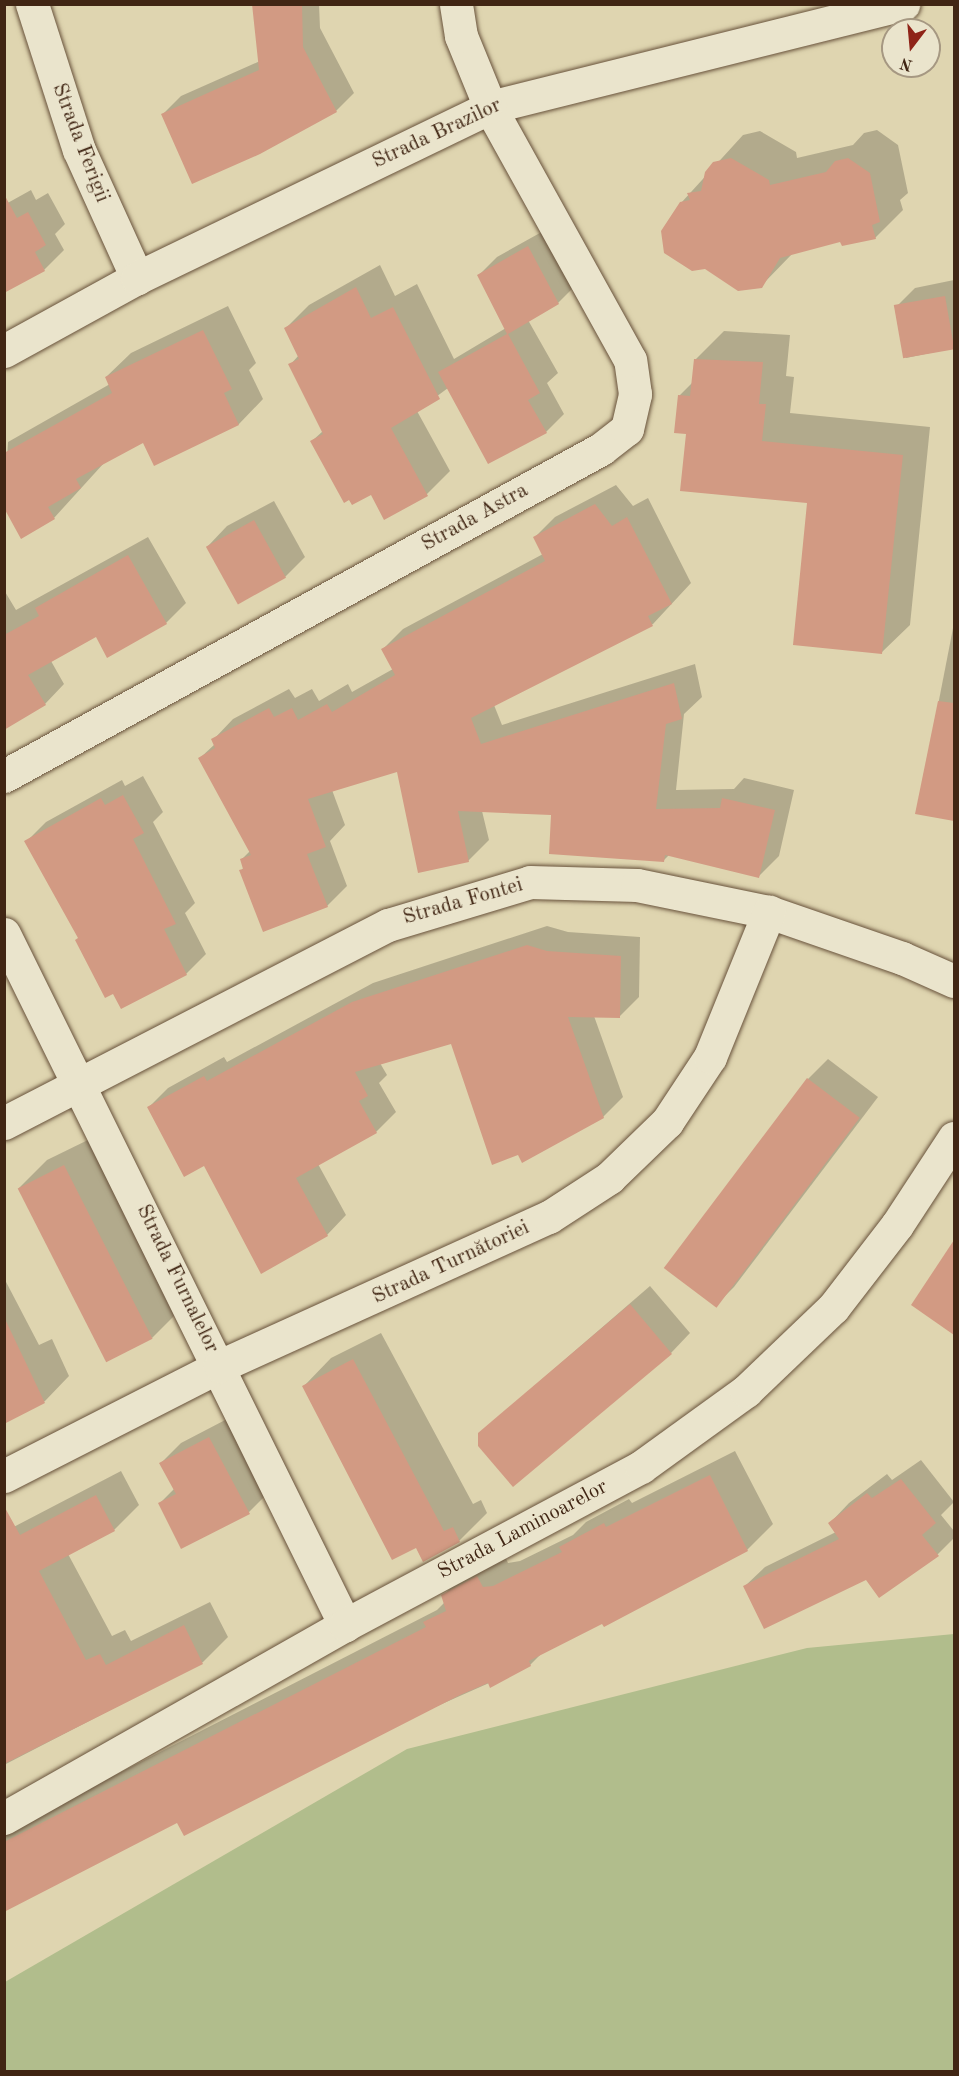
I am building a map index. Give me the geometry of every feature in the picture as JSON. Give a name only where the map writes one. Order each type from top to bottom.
[{"type":"street","name":"Strada Ferigii","points":[[32,4],[79,150],[136,279]]},
{"type":"street","name":"Strada Astra","points":[[4,776],[601,449],[627,429],[635,394],[630,360],[490,106],[461,36],[456,4]]},
{"type":"street","name":"Strada Brazilor","points":[[4,351],[136,279],[490,106],[903,4]]},
{"type":"street","name":"Strada Fontei","points":[[4,1123],[388,925],[530,882],[637,885],[769,912],[902,958],[954,981]]},
{"type":"street","name":"Strada Turnătoriei","points":[[4,1476],[220,1366],[549,1217],[609,1179],[667,1122],[710,1057],[769,912]]},
{"type":"street","name":"Strada Furnalelor","points":[[4,934],[220,1366],[345,1625]]},
{"type":"street","name":"Strada Laminoarelor","points":[[4,1818],[345,1625],[641,1467],[746,1391],[833,1308],[897,1225],[954,1138]]},
{"type":"green space","points":[[954,1634],[954,2071],[5,2071],[5,1982],[407,1749],[807,1648]]},
{"type":"building","points":[[252,4],[302,4],[303,47],[337,112],[260,154],[192,184],[161,114],[259,70]]},
{"type":"building","points":[[731,158],[769,180],[770,185],[826,172],[835,161],[848,158],[870,173],[880,222],[872,225],[876,239],[842,246],[840,242],[780,258],[762,288],[738,291],[705,269],[692,271],[664,253],[661,231],[680,202],[690,200],[687,193],[701,191],[705,172],[713,162]]},
{"type":"building","points":[[4,194],[17,218],[28,212],[46,245],[35,252],[45,271],[4,293]]},
{"type":"building","points":[[528,246],[559,304],[508,334],[540,393],[528,400],[547,433],[488,464],[438,372],[507,334],[477,275]]},
{"type":"building","points":[[356,287],[371,318],[393,307],[440,399],[391,428],[428,496],[384,520],[371,495],[352,505],[349,500],[344,503],[310,441],[323,434],[288,364],[299,359],[284,328]]},
{"type":"building","points":[[945,296],[954,349],[903,358],[894,305]]},
{"type":"building","points":[[203,330],[232,389],[224,393],[239,425],[154,466],[143,443],[76,479],[81,488],[48,507],[55,519],[21,539],[4,508],[4,453],[112,393],[105,377]]},
{"type":"building","points":[[694,359],[763,362],[759,404],[766,404],[762,441],[903,455],[882,654],[793,645],[807,503],[680,491],[686,434],[674,433],[678,395],[690,396]]},
{"type":"building","points":[[595,504],[612,526],[627,517],[672,604],[648,616],[653,626],[471,718],[481,744],[674,683],[682,719],[666,724],[656,809],[720,808],[722,798],[775,810],[759,878],[665,855],[664,862],[549,854],[551,815],[458,811],[469,862],[418,873],[397,772],[308,799],[326,847],[307,854],[328,907],[263,932],[239,870],[243,869],[240,859],[251,855],[198,758],[215,748],[211,739],[269,708],[274,717],[292,708],[298,720],[327,704],[332,712],[395,675],[381,649],[545,561],[533,537]]},
{"type":"building","points":[[254,520],[286,578],[238,604],[206,547]]},
{"type":"building","points":[[128,555],[167,624],[107,658],[96,637],[28,675],[46,705],[4,730],[4,635],[39,616],[35,608]]},
{"type":"building","points":[[938,701],[954,703],[954,821],[915,814]]},
{"type":"building","points":[[123,795],[144,833],[133,839],[176,924],[164,929],[187,975],[121,1009],[113,994],[105,998],[75,940],[78,938],[24,841],[101,798],[105,805]]},
{"type":"building","points":[[527,945],[547,951],[621,956],[620,1018],[568,1017],[604,1118],[522,1163],[518,1155],[492,1165],[451,1044],[355,1072],[368,1096],[359,1101],[377,1133],[296,1178],[328,1236],[261,1274],[204,1166],[184,1177],[147,1107],[204,1076],[207,1081],[352,1002]]},
{"type":"building","points":[[807,1078],[860,1118],[716,1308],[664,1268]]},
{"type":"building","points":[[64,1165],[153,1339],[106,1362],[18,1189]]},
{"type":"building","points":[[954,1240],[954,1335],[911,1305]]},
{"type":"building","points":[[630,1304],[672,1354],[513,1487],[478,1446],[478,1433]]},
{"type":"building","points":[[4,1317],[45,1403],[4,1424]]},
{"type":"building","points":[[353,1359],[444,1531],[453,1527],[460,1542],[423,1562],[416,1548],[392,1560],[302,1386]]},
{"type":"building","points":[[209,1437],[250,1514],[181,1549],[158,1503],[176,1494],[159,1463]]},
{"type":"building","points":[[710,1475],[748,1551],[604,1627],[602,1624],[529,1661],[531,1666],[490,1688],[488,1683],[460,1695],[184,1836],[177,1823],[4,1912],[4,1842],[426,1627],[423,1622],[446,1611],[441,1595],[477,1576],[483,1587],[493,1586],[562,1552],[559,1547],[604,1523],[606,1527]]},
{"type":"building","points":[[901,1479],[936,1523],[922,1535],[939,1556],[879,1598],[866,1580],[764,1629],[743,1586],[839,1539],[828,1523],[867,1493],[872,1498]]},
{"type":"building","points":[[96,1495],[115,1531],[39,1571],[86,1660],[100,1654],[106,1665],[184,1625],[203,1664],[4,1764],[4,1506],[20,1535]]}]
